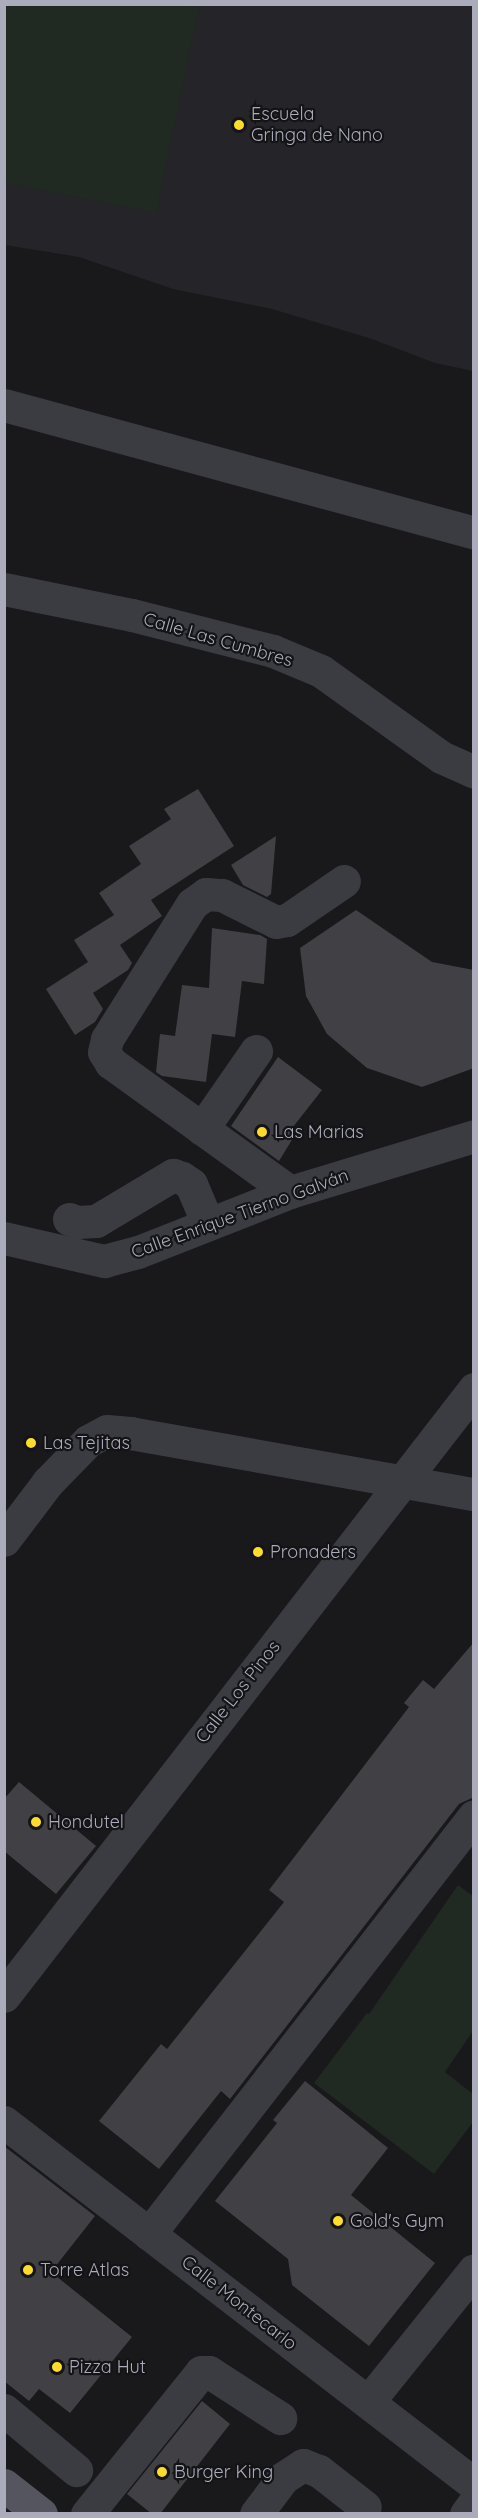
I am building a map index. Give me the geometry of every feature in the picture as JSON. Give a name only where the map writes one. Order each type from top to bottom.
[{"type":"main road","points":[[4,2485],[41,2514]]},
{"type":"street","points":[[4,405],[474,533]]},
{"type":"street","name":"Calle Las Cumbres","points":[[4,589],[132,615],[273,651],[321,671],[441,757],[474,772]]},
{"type":"street","points":[[290,1192],[111,1063],[104,1052],[107,1039],[192,904],[206,894],[222,895],[276,922],[287,920],[344,881]]},
{"type":"street","points":[[202,1129],[256,1051]]},
{"type":"street","name":"Calle Enrique Tierno Galván","points":[[4,1238],[104,1261],[138,1252],[290,1192],[474,1137]]},
{"type":"street","points":[[69,1219],[77,1222],[96,1221],[173,1175],[191,1184],[208,1224]]},
{"type":"street","name":"Calle Los Pinos","points":[[4,1996],[474,1389]]},
{"type":"street","points":[[4,1540],[48,1482],[88,1441],[107,1431],[130,1433],[474,1494]]},
{"type":"street","points":[[149,2234],[474,1816]]},
{"type":"street","name":"Calle Montecarlo","points":[[4,2122],[474,2484]]},
{"type":"street","points":[[368,2402],[474,2270]]},
{"type":"street","points":[[87,2514],[201,2372],[209,2372],[280,2418]]},
{"type":"street","points":[[4,2410],[76,2470]]},
{"type":"street","points":[[256,2514],[283,2478],[303,2465],[319,2470],[365,2507]]},
{"type":"street","points":[[465,2514],[474,2503]]},
{"type":"shaded area","name":"Escuela Gringa de Nano","points":[[4,5],[473,5],[473,371],[435,363],[369,338],[272,309],[173,289],[79,257],[5,245]]},
{"type":"shaded area","points":[[5,5],[178,5],[199,8],[156,213],[5,183]]},
{"type":"shaded area","points":[[458,1885],[473,1896],[473,2031],[445,2072],[473,2094],[473,2122],[434,2174],[314,2083],[367,2013],[369,2014]]},
{"type":"building","points":[[198,789],[234,846],[151,900],[162,916],[120,945],[132,963],[128,970],[93,993],[103,1009],[95,1022],[75,1035],[46,989],[88,962],[74,940],[114,915],[99,893],[141,864],[129,846],[171,819],[164,809]]},
{"type":"building","points":[[276,836],[271,894],[267,897],[243,885],[231,865]]},
{"type":"building","points":[[356,910],[432,962],[474,970],[474,1068],[422,1087],[367,1068],[327,1034],[306,996],[300,948]]},
{"type":"building","points":[[212,928],[260,935],[267,939],[264,984],[242,981],[235,1037],[212,1034],[206,1082],[162,1076],[156,1072],[160,1034],[175,1036],[182,985],[209,988]]},
{"type":"building","points":[[278,1057],[322,1090],[293,1127],[298,1130],[279,1161],[231,1126]]},
{"type":"building","points":[[474,1642],[474,1797],[459,1804],[230,2099],[221,2091],[159,2169],[99,2121],[161,2044],[167,2049],[284,1902],[269,1890],[409,1707],[404,1703],[423,1680],[434,1689]]},
{"type":"building","name":"Hondutel","points":[[19,1782],[96,1846],[56,1894],[4,1851],[4,1799]]},
{"type":"building","points":[[305,2081],[388,2148],[351,2195],[435,2263],[369,2346],[292,2285],[288,2259],[215,2201],[277,2123],[273,2120]]},
{"type":"building","points":[[4,2146],[95,2216],[51,2272],[132,2337],[70,2413],[39,2389],[29,2401],[4,2381]]},
{"type":"building","points":[[202,2401],[230,2424],[160,2514],[152,2514],[127,2494]]},
{"type":"place","name":"Escuela Gringa de Nano","points":[[239,125]]},
{"type":"place","name":"Las Marias","points":[[262,1132]]},
{"type":"place","name":"Las Tejitas","points":[[31,1443]]},
{"type":"place","name":"Pronaders","points":[[258,1552]]},
{"type":"place","name":"Hondutel","points":[[36,1822]]},
{"type":"place","name":"Gold's Gym","points":[[338,2221]]},
{"type":"place","name":"Torre Atlas","points":[[28,2270]]},
{"type":"place","name":"Pizza Hut","points":[[57,2367]]},
{"type":"place","name":"Burger King","points":[[162,2472]]}]
